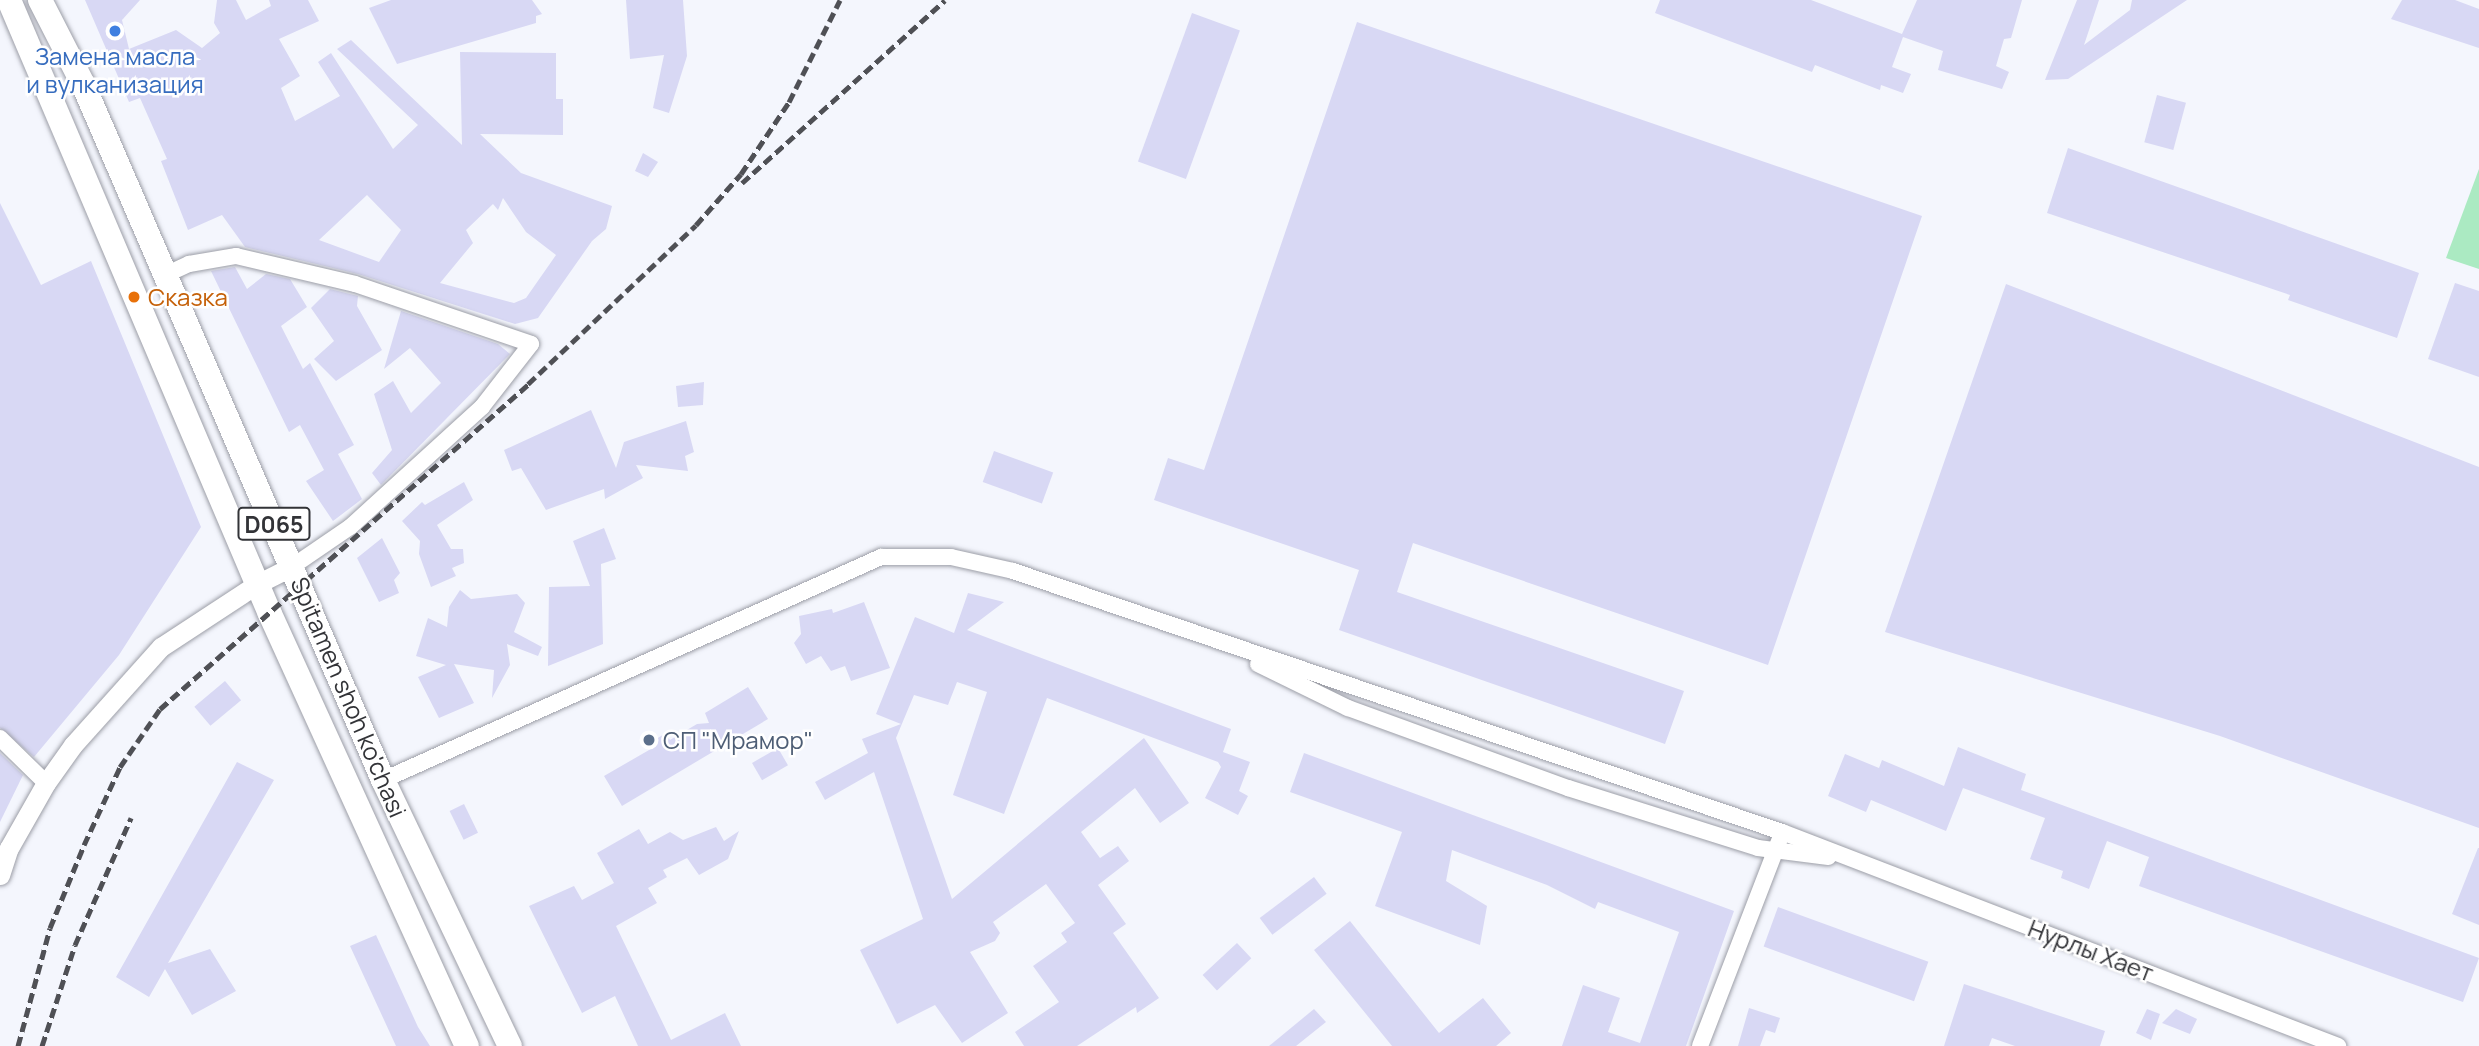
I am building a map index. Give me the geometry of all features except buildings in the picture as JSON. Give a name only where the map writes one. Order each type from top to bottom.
[{"type":"main road","name":"Spitamen shoh ko'chasi","points":[[9,0],[257,584],[467,1046]]},
{"type":"main road","name":"Spitamen shoh ko'chasi","points":[[40,0],[83,84],[163,276],[293,566],[383,780],[510,1046]]},
{"type":"street","points":[[0,875],[4,850],[46,783],[73,746],[161,647],[257,584],[293,566],[350,527],[482,407],[531,344],[355,284],[236,256],[189,264],[163,276]]},
{"type":"street","points":[[383,780],[881,557],[951,557],[1013,571],[1232,649],[1782,832],[1842,858]]},
{"type":"street","points":[[1232,649],[1286,681],[1348,708],[1568,788],[1776,851],[1842,858]]},
{"type":"street","points":[[0,738],[46,783]]},
{"type":"street","points":[[1700,1046],[1782,832]]},
{"type":"street","name":"Нурлы Хает","points":[[1842,858],[2338,1046]]},
{"type":"green space","points":[[2479,169],[2479,269],[2446,258]]},
{"type":"railway","points":[[18,1046],[50,928],[84,845],[120,767],[160,709],[528,384],[696,225],[741,174],[789,102],[840,0]]},
{"type":"railway","points":[[742,183],[945,0]]},
{"type":"railway","points":[[42,1046],[75,945],[131,818]]},
{"type":"place","name":"Замена масла и вулканизация","points":[[115,31]]},
{"type":"place","name":"Сказка","points":[[134,297]]},
{"type":"place","name":"СП \"Мрамор\"","points":[[649,740]]}]
